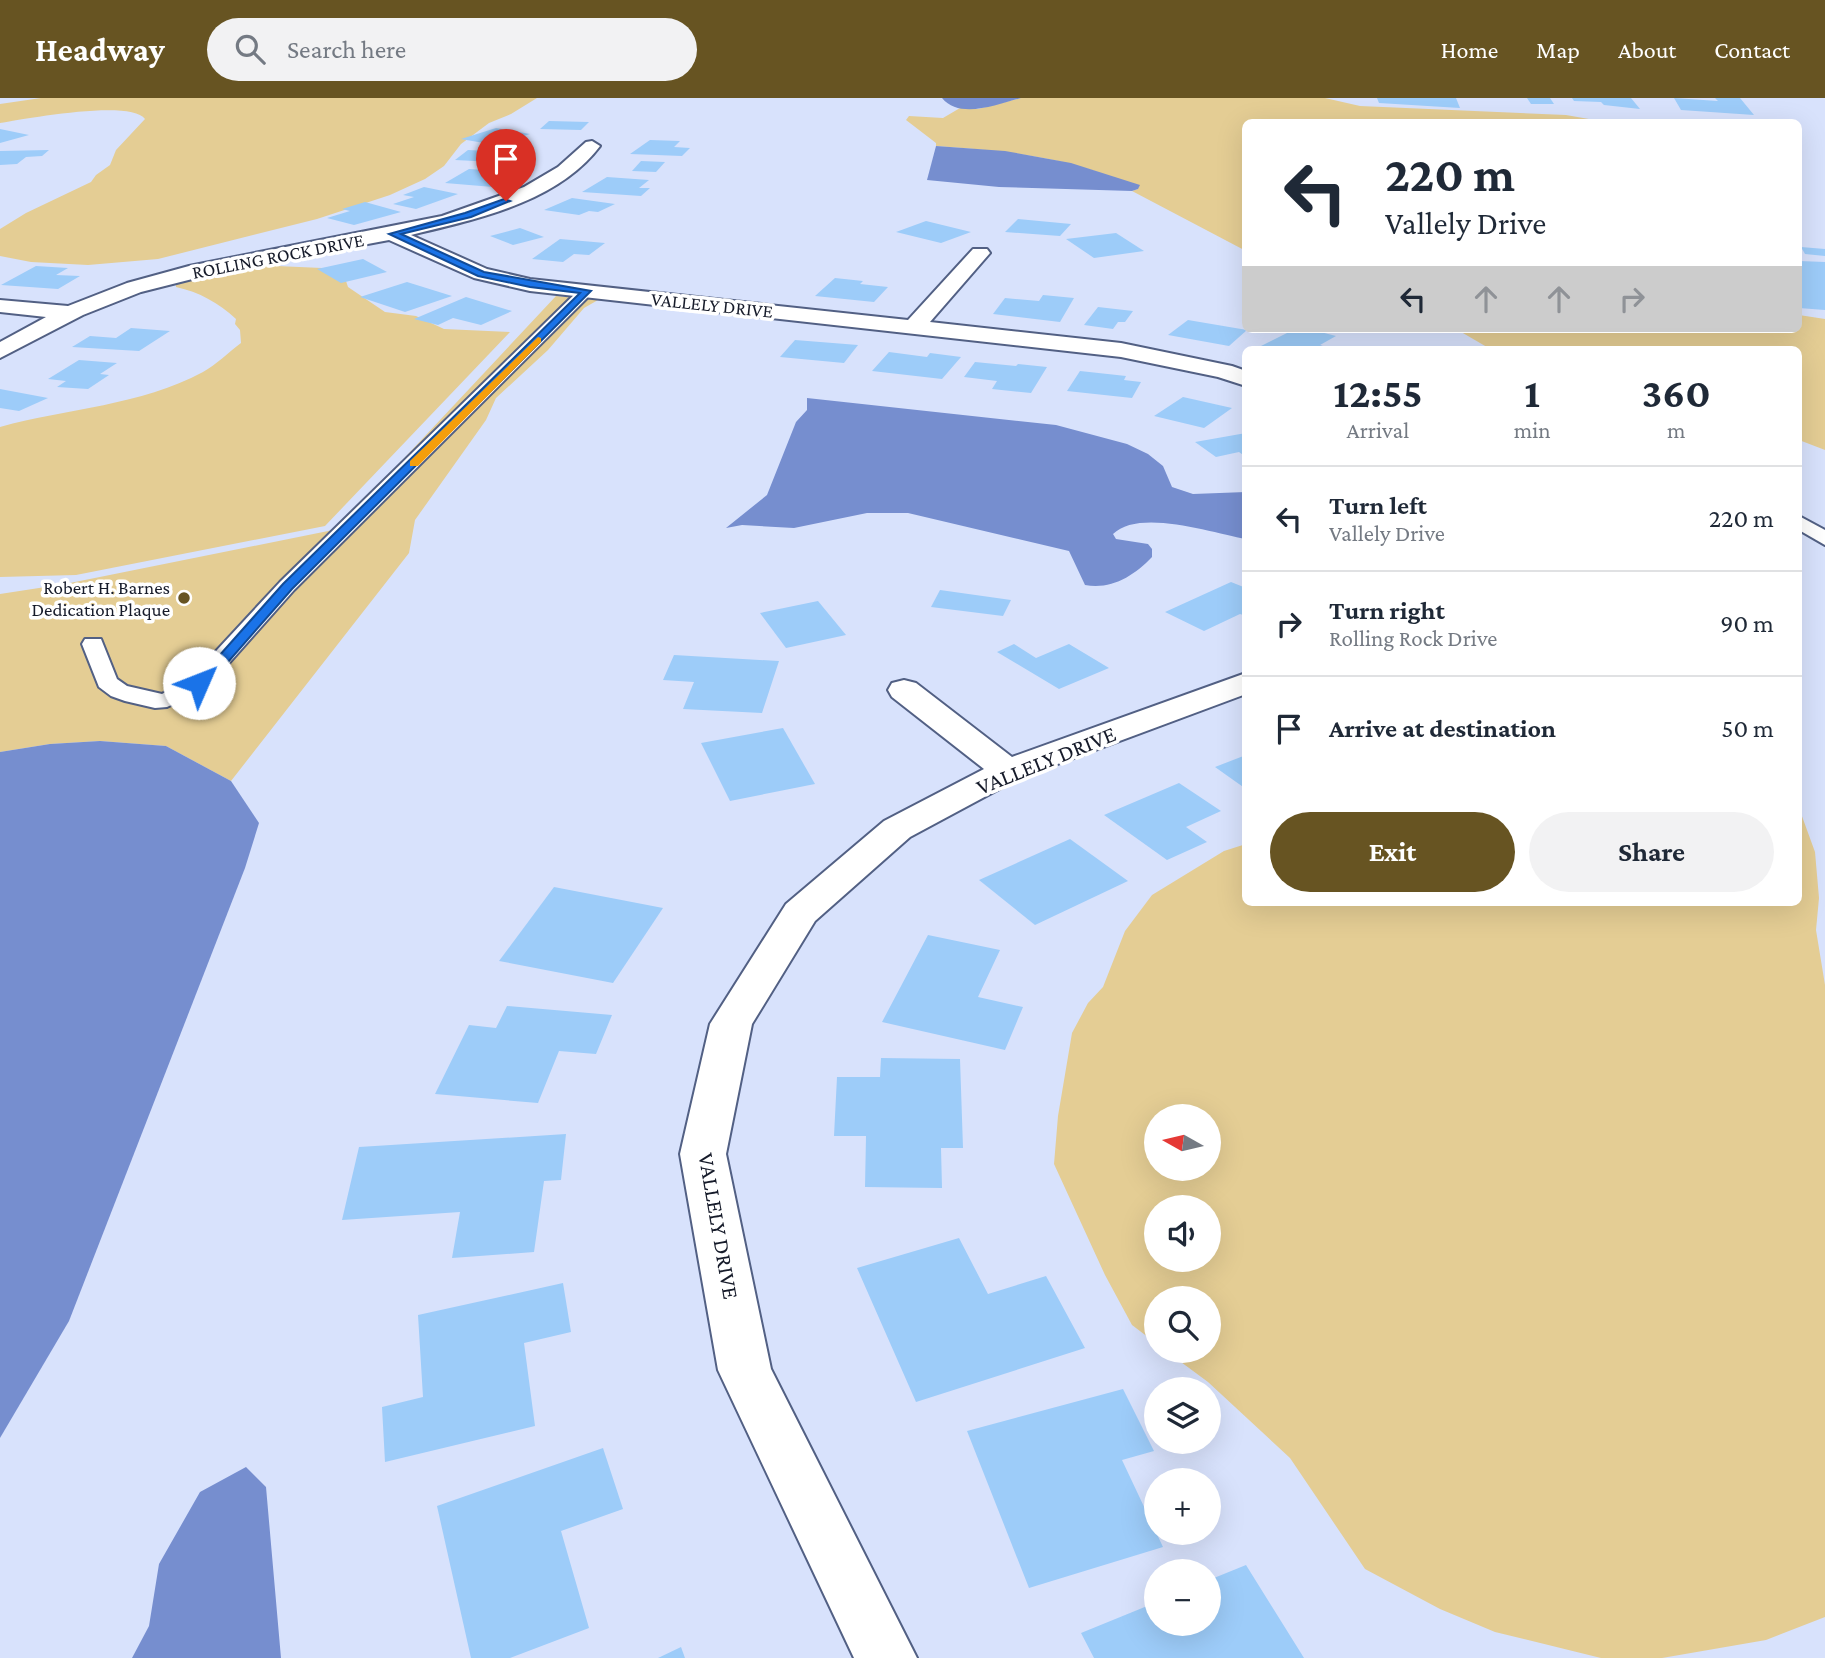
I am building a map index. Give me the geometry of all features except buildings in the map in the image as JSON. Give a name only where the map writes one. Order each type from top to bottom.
[{"type":"street","name":"ROLLING ROCK DRIVE","points":[[0,351],[68,312],[107,295],[157,280],[393,234],[468,215],[526,194],[562,174],[592,146]]},
{"type":"street","name":"VALLELY DRIVE","points":[[393,234],[481,274],[530,285],[1121,350],[1242,378]]},
{"type":"street","points":[[914,327],[980,253]]},
{"type":"street","points":[[0,306],[68,312]]},
{"type":"street","name":"VALLELY DRIVE","points":[[886,1658],[745,1370],[703,1154],[731,1024],[800,913],[897,829],[1008,771],[1242,684]]},
{"type":"street","points":[[904,690],[1008,771]]},
{"type":"lane","points":[[93,644],[107,682],[119,691],[155,701],[167,700],[199,683],[287,586],[586,291]]},
{"type":"lane","points":[[1802,524],[1825,539]]},
{"type":"shaded area","points":[[41,98],[537,98],[511,114],[489,123],[461,144],[444,166],[425,179],[390,195],[317,219],[158,259],[88,265],[31,262],[0,256],[0,229],[26,213],[91,182],[110,165],[116,150],[145,119],[136,113],[100,110],[0,123],[0,104]]},
{"type":"shaded area","points":[[1021,98],[1325,98],[1360,106],[1566,115],[1589,119],[1242,119],[1242,249],[1132,191],[1138,189],[1114,178],[1040,157],[936,146],[936,143],[906,120],[909,116],[943,118],[960,108],[978,109]]},
{"type":"shaded area","points":[[253,265],[322,268],[346,281],[348,287],[385,312],[416,316],[444,329],[510,332],[325,526],[76,575],[0,577],[0,427],[129,399],[179,383],[208,369],[241,343],[236,319],[208,299],[176,287],[176,282]]},
{"type":"shaded area","points":[[556,296],[598,300],[584,308],[548,350],[496,398],[486,420],[415,520],[409,553],[231,781],[166,746],[100,741],[50,744],[0,752],[0,594],[65,584],[338,529]]},
{"type":"shaded area","points":[[1802,315],[1825,319],[1825,450],[1802,441],[1802,346],[1485,346],[1463,333],[1802,333]]},
{"type":"shaded area","points":[[1802,816],[1815,852],[1819,898],[1816,930],[1825,985],[1825,1617],[1766,1640],[1662,1658],[1601,1658],[1495,1632],[1440,1609],[1365,1569],[1290,1458],[1221,1394],[1221,1377],[1201,1377],[1182,1363],[1221,1363],[1221,1286],[1144,1286],[1144,1334],[1132,1325],[1105,1275],[1054,1164],[1058,1116],[1072,1033],[1088,1003],[1103,987],[1125,931],[1152,895],[1224,851],[1242,845],[1242,906],[1802,906]]},
{"type":"water","points":[[942,98],[1021,98],[969,109],[950,105]]},
{"type":"water","points":[[936,146],[1005,151],[1071,163],[1140,185],[1132,191],[999,187],[927,180]]},
{"type":"water","points":[[807,398],[1056,425],[1127,444],[1148,454],[1163,466],[1172,487],[1193,494],[1242,492],[1242,538],[1177,524],[1140,523],[1125,527],[1113,534],[1116,539],[1148,544],[1152,549],[1152,557],[1122,580],[1095,586],[1085,585],[1069,551],[908,513],[867,513],[794,528],[742,525],[726,528],[767,495],[796,422],[807,410]]},
{"type":"water","points":[[100,741],[166,746],[231,781],[259,823],[245,868],[69,1321],[0,1438],[0,752],[50,744]]},
{"type":"water","points":[[246,1467],[266,1487],[281,1658],[132,1658],[149,1626],[159,1564],[200,1492]]},
{"type":"slow traffic","points":[[414,463],[538,340]]},
{"type":"place","name":"Robert H. Barnes Dedication Plaque","points":[[184,598]]},
{"type":"route","points":[[199,683],[287,586],[355,523],[586,291],[530,285],[481,274],[393,234],[468,215],[506,201]]}]
